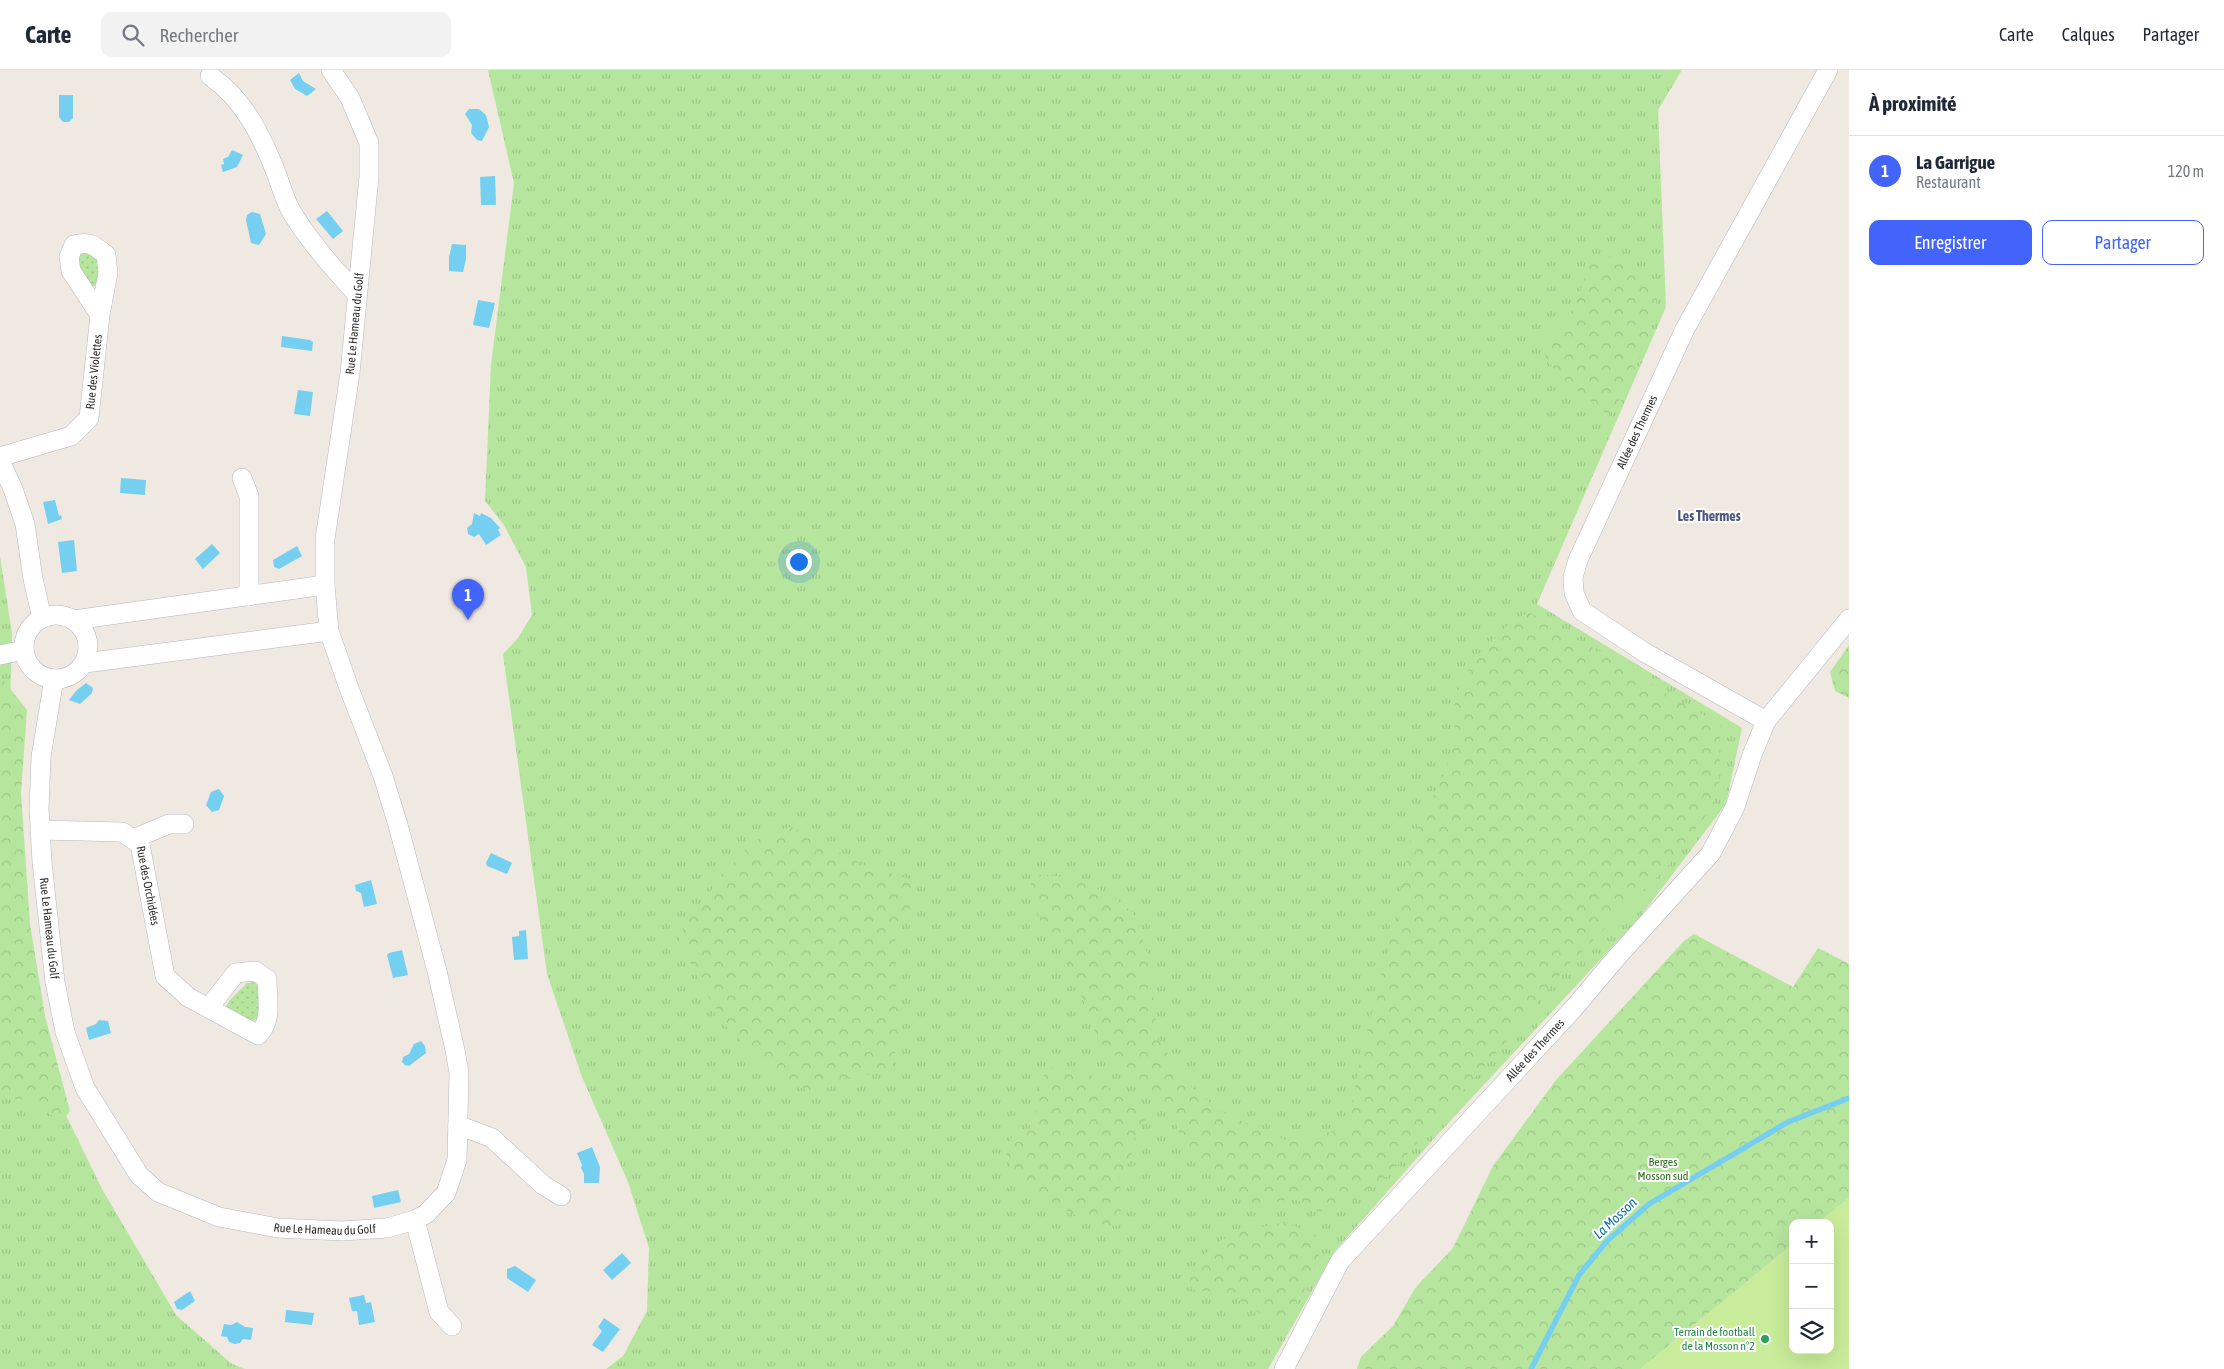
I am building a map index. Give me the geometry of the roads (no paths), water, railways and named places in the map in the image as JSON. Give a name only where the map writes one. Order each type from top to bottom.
[{"type":"street","name":"Rue Le Hameau du Golf","points":[[54,679],[41,757],[40,830],[55,982],[66,1032],[85,1088],[139,1175],[158,1192],[219,1217],[278,1228],[342,1231],[387,1228],[415,1220],[426,1214],[446,1193],[456,1160],[459,1073],[456,1050],[415,884],[383,776],[329,631],[325,585],[325,539],[350,373],[369,176],[369,142],[350,98],[331,70]]},
{"type":"street","name":"Allée des Thermes","points":[[1766,721],[1644,652],[1582,611],[1574,593],[1573,577],[1578,560],[1685,329],[1828,70]]},
{"type":"street","points":[[210,76],[226,86],[252,120],[265,146],[290,210],[326,260],[357,294]]},
{"type":"street","name":"Rue des Violettes","points":[[0,459],[71,436],[88,418],[100,315]]},
{"type":"street","points":[[0,459],[25,524],[33,579],[42,618]]},
{"type":"street","points":[[242,478],[249,496],[249,596]]},
{"type":"street","points":[[74,620],[325,585]]},
{"type":"street","points":[[58,614],[74,620],[85,632],[89,647],[85,663],[72,675],[54,679],[40,675],[29,664],[24,650],[26,637],[32,626],[42,618],[58,614]]},
{"type":"street","name":"Allée des Thermes","points":[[1284,1369],[1340,1261],[1574,1008],[1617,957],[1711,853],[1735,806],[1752,755],[1766,721],[1849,619]]},
{"type":"street","points":[[85,663],[329,631]]},
{"type":"street","points":[[0,655],[24,650]]},
{"type":"street","points":[[133,839],[169,824],[184,824]]},
{"type":"street","name":"Rue des Orchidées","points":[[40,830],[122,832],[140,844],[165,976],[188,996],[209,1007]]},
{"type":"street","points":[[458,1125],[492,1138],[543,1185],[561,1196]]},
{"type":"street","points":[[415,1220],[439,1312],[452,1326]]},
{"type":"water","points":[[299,73],[303,81],[316,89],[307,96],[295,89],[290,80]]},
{"type":"water","points":[[59,95],[73,95],[73,118],[69,122],[63,122],[59,117]]},
{"type":"water","points":[[469,109],[479,109],[486,115],[489,127],[482,141],[477,140],[471,133],[472,125],[465,114]]},
{"type":"water","points":[[232,150],[243,155],[237,167],[223,172],[221,165],[224,164],[223,159],[228,157]]},
{"type":"water","points":[[495,176],[496,205],[481,205],[480,177]]},
{"type":"water","points":[[327,211],[343,231],[333,239],[316,219]]},
{"type":"water","points":[[252,212],[260,214],[266,234],[259,245],[251,243],[246,220],[247,215]]},
{"type":"water","points":[[452,244],[466,245],[466,259],[463,272],[449,271],[449,257]]},
{"type":"water","points":[[478,300],[495,303],[489,328],[473,325]]},
{"type":"water","points":[[282,336],[310,340],[313,342],[312,351],[281,347]]},
{"type":"water","points":[[298,390],[313,392],[310,416],[294,414]]},
{"type":"water","points":[[121,478],[146,480],[145,495],[120,493]]},
{"type":"water","points":[[55,500],[59,516],[61,515],[62,519],[48,524],[43,502]]},
{"type":"water","points":[[474,513],[480,516],[481,513],[491,518],[500,528],[498,530],[501,535],[486,545],[479,534],[474,537],[468,534],[467,528],[472,524]]},
{"type":"water","points":[[74,540],[77,571],[62,573],[58,542]]},
{"type":"water","points":[[212,544],[220,553],[203,569],[195,559]]},
{"type":"water","points":[[297,546],[302,556],[279,569],[274,567],[273,560]]},
{"type":"water","points":[[86,683],[93,688],[92,693],[80,704],[69,700],[76,691]]},
{"type":"water","points":[[219,789],[224,796],[219,810],[212,812],[206,805],[211,792]]},
{"type":"water","points":[[491,853],[512,863],[507,874],[487,866],[486,863]]},
{"type":"water","points":[[371,880],[377,904],[364,907],[361,893],[356,891],[355,885]]},
{"type":"water","points":[[526,930],[528,959],[514,960],[512,937],[519,936],[519,931]]},
{"type":"water","points":[[402,950],[408,975],[393,978],[387,955]]},
{"type":"water","points":[[99,1020],[108,1021],[111,1033],[89,1040],[86,1028],[96,1024]]},
{"type":"water","points":[[421,1041],[425,1046],[426,1053],[409,1066],[405,1065],[402,1062],[403,1057],[409,1054],[414,1044]]},
{"type":"water","points":[[592,1147],[600,1167],[599,1183],[584,1183],[582,1165],[577,1153]]},
{"type":"water","points":[[398,1190],[401,1202],[374,1208],[372,1196]]},
{"type":"water","points":[[622,1253],[631,1263],[612,1280],[603,1270]]},
{"type":"water","points":[[515,1266],[536,1280],[528,1292],[507,1278],[507,1269]]},
{"type":"water","points":[[190,1291],[195,1301],[182,1310],[177,1309],[174,1302]]},
{"type":"water","points":[[364,1295],[366,1303],[371,1302],[375,1322],[359,1325],[357,1311],[352,1311],[349,1298]]},
{"type":"water","points":[[286,1310],[314,1313],[312,1325],[285,1322]]},
{"type":"water","points":[[604,1318],[620,1329],[603,1352],[592,1345],[602,1331],[598,1327]]},
{"type":"water","points":[[237,1322],[245,1327],[253,1328],[251,1340],[243,1339],[240,1343],[235,1344],[229,1342],[227,1337],[221,1336],[224,1324],[231,1325]]},
{"type":"waterway","name":"La Mosson","points":[[1531,1369],[1579,1275],[1607,1241],[1649,1204],[1788,1122],[1849,1098]]},
{"type":"place","name":"La Garrigue","points":[[468,620]]},
{"type":"place","name":"Terrain de football de la Mosson n°2","points":[[1765,1339]]},
{"type":"district","name":"Les Thermes","points":[[1709,516]]},
{"type":"park label","name":"Berges Mosson sud","points":[[1663,1169]]}]
